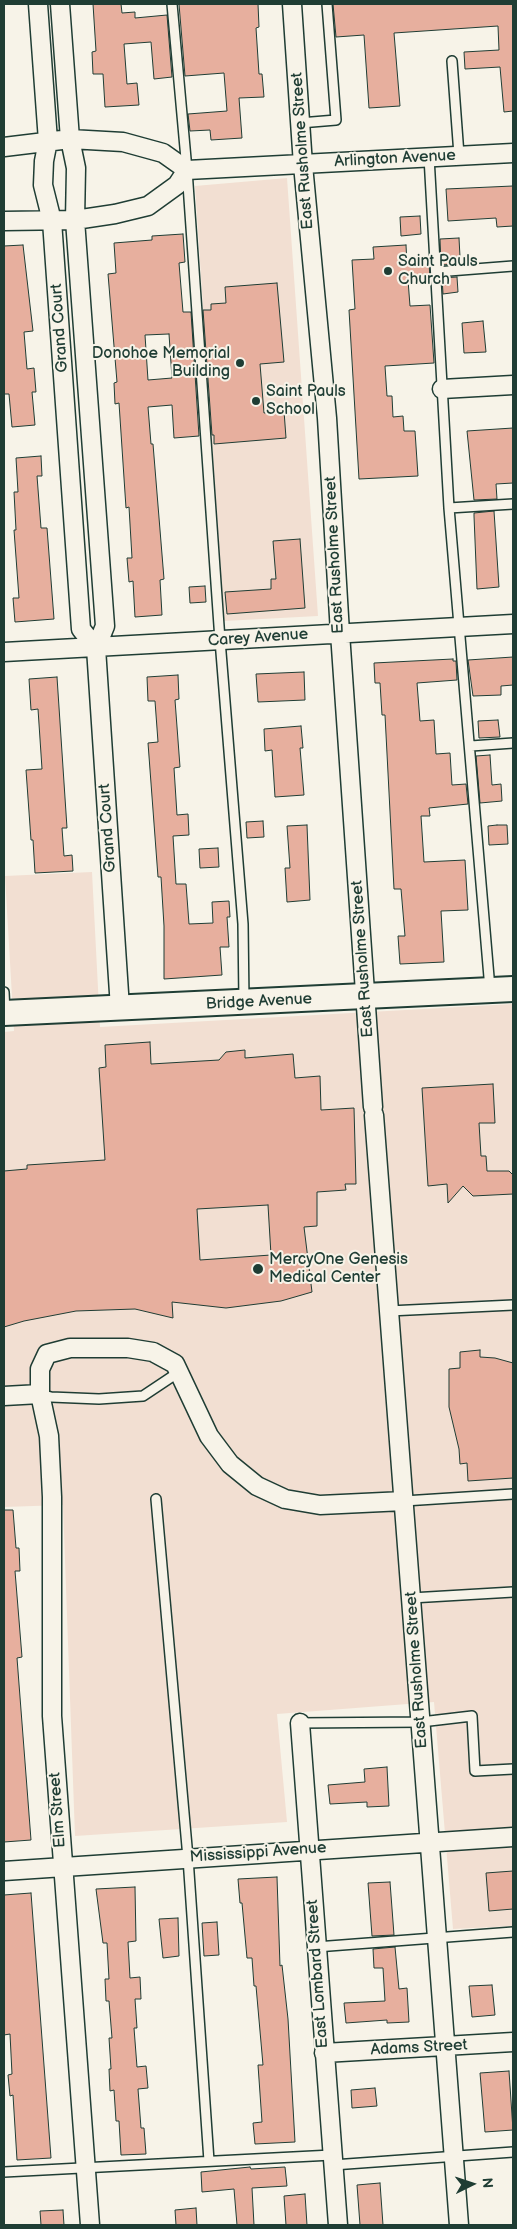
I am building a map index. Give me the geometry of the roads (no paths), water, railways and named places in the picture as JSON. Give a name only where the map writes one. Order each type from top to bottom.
[{"type":"street","name":"Grand Court","points":[[38,4],[48,141],[44,161],[43,185],[52,221],[81,629],[96,648]]},
{"type":"street","name":"Grand Court","points":[[60,4],[70,139],[76,168],[75,220],[105,626],[96,648],[120,1008]]},
{"type":"street","name":"East Rusholme Street","points":[[292,4],[303,165],[328,418],[340,633],[373,1111],[459,2225]]},
{"type":"street","points":[[4,147],[70,139],[123,142],[163,153],[187,170],[177,185],[148,206],[115,214],[75,220],[4,221]]},
{"type":"street","name":"Arlington Avenue","points":[[187,170],[513,153]]},
{"type":"street","points":[[442,390],[513,385]]},
{"type":"street","name":"Carey Avenue","points":[[4,652],[513,624]]},
{"type":"street","name":"Bridge Avenue","points":[[4,1006],[120,1008],[502,990]]},
{"type":"street","name":"Elm Street","points":[[90,2225],[52,1716],[52,1497],[49,1436],[40,1394],[40,1369],[47,1354],[70,1348],[128,1348],[153,1352],[175,1364],[179,1372]]},
{"type":"street","points":[[179,1372],[209,1436],[230,1464],[257,1486],[285,1499],[320,1505],[404,1500]]},
{"type":"street","points":[[4,1396],[40,1394]]},
{"type":"street","name":"East Lombard Street","points":[[300,1723],[338,2225]]},
{"type":"street","name":"Mississippi Avenue","points":[[4,1870],[513,1837]]},
{"type":"street","name":"Adams Street","points":[[324,2053],[513,2042]]},
{"type":"lane","points":[[172,4],[187,170],[220,640],[243,924],[244,1003]]},
{"type":"lane","points":[[300,123],[336,120],[327,4]]},
{"type":"lane","points":[[452,61],[459,155]]},
{"type":"lane","points":[[428,157],[450,508],[460,627],[471,746],[502,990]]},
{"type":"lane","points":[[436,272],[513,266]]},
{"type":"lane","points":[[450,508],[513,504]]},
{"type":"lane","points":[[471,746],[513,744]]},
{"type":"lane","points":[[389,1311],[513,1305]]},
{"type":"lane","points":[[40,1394],[52,1397],[90,1398],[143,1396],[179,1372]]},
{"type":"lane","points":[[404,1500],[513,1494]]},
{"type":"lane","points":[[156,1499],[188,1858],[209,2161]]},
{"type":"lane","points":[[411,1598],[513,1592]]},
{"type":"lane","points":[[300,1723],[421,1722],[472,1716],[475,1771],[513,1769]]},
{"type":"lane","points":[[316,1947],[437,1936],[513,1932]]},
{"type":"lane","points":[[4,2172],[209,2161],[333,2160],[513,2152]]},
{"type":"place","name":"Saint Pauls Church","points":[[388,271]]},
{"type":"place","name":"Donohoe Memorial Building","points":[[240,363]]},
{"type":"place","name":"Saint Pauls School","points":[[256,401]]},
{"type":"place","name":"MercyOne Genesis Medical Center","points":[[258,1269]]}]
